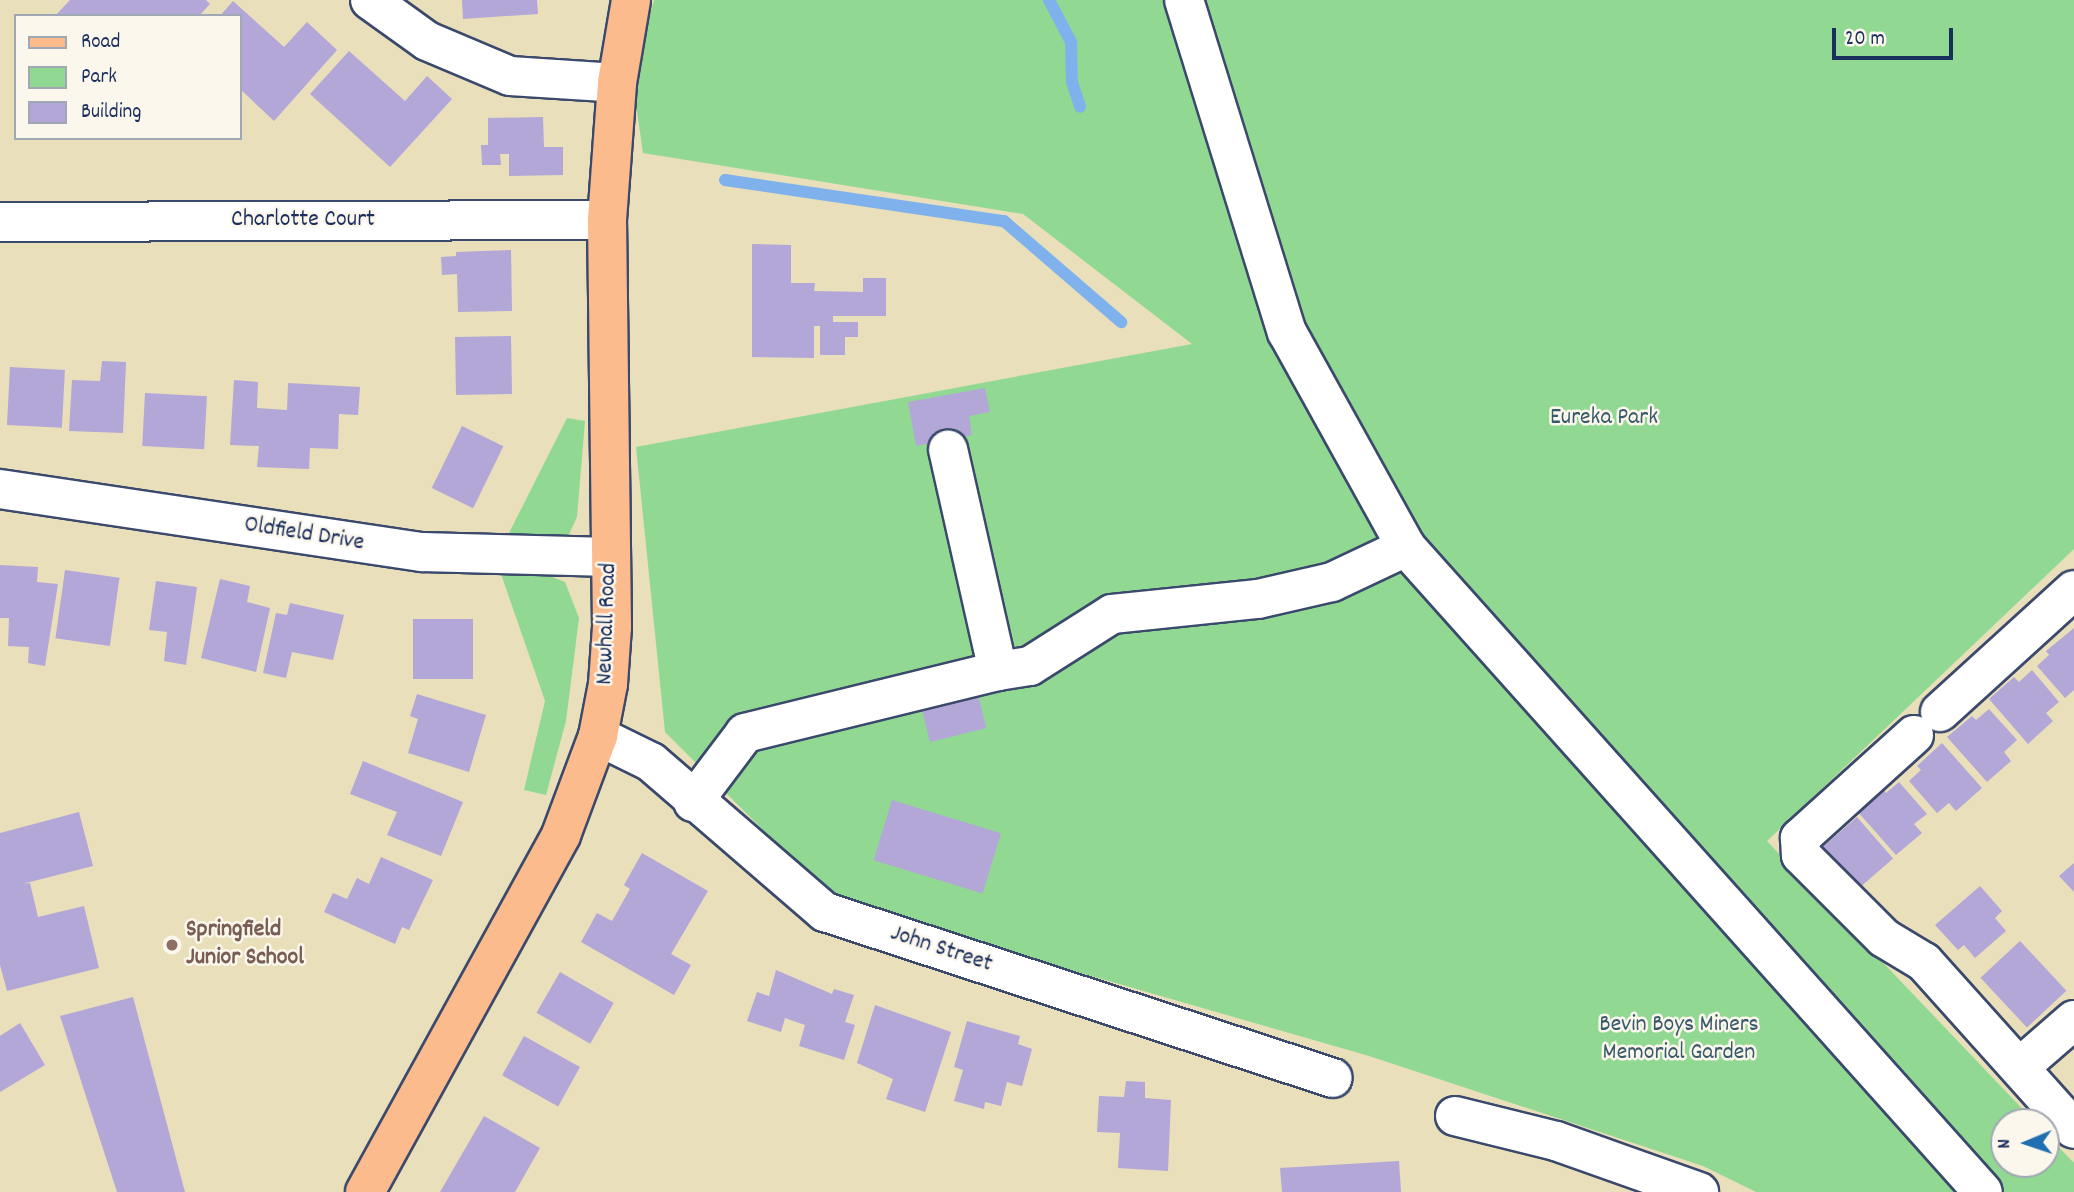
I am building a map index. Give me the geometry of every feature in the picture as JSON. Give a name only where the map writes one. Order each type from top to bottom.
[{"type":"main road","name":"Newhall Road","points":[[365,1192],[561,835],[598,736],[608,684],[610,557],[607,220],[617,83],[631,0]]},
{"type":"street","points":[[370,0],[427,41],[499,73],[617,83]]},
{"type":"street","points":[[1184,0],[1286,332],[1406,547],[1983,1192]]},
{"type":"street","name":"Charlotte Court","points":[[0,222],[607,220]]},
{"type":"street","points":[[948,450],[998,671]]},
{"type":"street","name":"Oldfield Drive","points":[[0,489],[422,552],[610,557]]},
{"type":"street","points":[[693,802],[746,733],[998,671],[1030,666],[1112,614],[1258,599],[1332,582],[1406,547]]},
{"type":"street","points":[[2074,590],[1800,838],[1801,855],[1884,938],[1924,962],[1970,1009],[2074,1129]]},
{"type":"street","name":"John Street","points":[[598,736],[651,762],[693,802],[825,912],[1333,1078]]},
{"type":"street","points":[[2021,1066],[2074,1020]]},
{"type":"street","points":[[1455,1116],[1556,1141],[1699,1192]]},
{"type":"green space","name":"Eureka Park","points":[[654,0],[2074,0],[2074,549],[1767,841],[2022,1108],[1990,1108],[1990,1178],[2060,1178],[2060,1148],[2074,1163],[2074,1192],[1756,1192],[1703,1166],[1369,1056],[835,902],[665,732],[636,447],[1192,344],[1023,214],[643,153],[632,78]]},
{"type":"green space","points":[[567,418],[585,421],[577,517],[569,534],[546,545],[504,543]]},
{"type":"green space","points":[[501,574],[547,575],[565,582],[579,618],[566,721],[546,795],[524,790],[545,701]]},
{"type":"building","points":[[70,0],[206,0],[210,4],[201,14],[57,14]]},
{"type":"building","points":[[462,0],[537,0],[538,14],[463,19]]},
{"type":"building","points":[[233,1],[284,47],[307,22],[337,50],[274,121],[242,91],[242,14],[222,14]]},
{"type":"building","points":[[349,51],[405,101],[427,76],[452,99],[390,167],[310,94]]},
{"type":"building","points":[[543,117],[544,147],[563,147],[563,175],[509,176],[509,154],[500,154],[501,165],[482,165],[481,145],[488,145],[488,118]]},
{"type":"building","points":[[752,244],[791,245],[791,283],[815,283],[814,291],[863,292],[863,278],[886,278],[886,316],[833,316],[833,322],[858,322],[858,337],[845,337],[845,355],[820,355],[820,326],[814,326],[814,358],[752,357]]},
{"type":"building","points":[[511,250],[512,311],[458,312],[457,274],[442,275],[441,257],[456,256],[456,252]]},
{"type":"building","points":[[511,336],[512,394],[456,395],[455,337]]},
{"type":"building","points":[[102,361],[126,362],[123,433],[69,431],[72,380],[100,381]]},
{"type":"building","points":[[10,367],[65,370],[62,428],[7,425]]},
{"type":"building","points":[[234,380],[258,382],[257,408],[287,410],[288,383],[360,387],[358,415],[339,414],[338,449],[310,448],[309,469],[257,467],[259,446],[230,445]]},
{"type":"building","points":[[985,388],[990,412],[969,416],[972,435],[916,446],[908,402]]},
{"type":"building","points":[[145,393],[207,396],[204,449],[142,446]]},
{"type":"building","points":[[462,426],[503,446],[473,508],[432,488]]},
{"type":"building","points":[[0,565],[38,567],[37,582],[58,584],[45,666],[28,663],[29,647],[8,646],[9,618],[0,618]]},
{"type":"building","points":[[65,570],[119,578],[110,646],[55,638]]},
{"type":"building","points":[[220,579],[250,586],[247,602],[270,608],[256,672],[201,658]]},
{"type":"building","points":[[156,581],[197,587],[186,665],[164,661],[167,632],[149,630]]},
{"type":"building","points":[[290,603],[344,615],[333,660],[292,652],[286,678],[263,673],[276,613],[287,615]]},
{"type":"building","points":[[413,619],[473,619],[473,679],[413,679]]},
{"type":"building","points":[[2074,628],[2074,690],[2065,698],[2037,666],[2049,655],[2046,651]]},
{"type":"building","points":[[2032,670],[2059,702],[2046,713],[2053,721],[2028,744],[1989,699],[2014,677],[2019,682]]},
{"type":"building","points":[[417,694],[486,715],[469,772],[408,753],[418,719],[410,716]]},
{"type":"building","points":[[978,695],[986,728],[930,742],[922,709]]},
{"type":"building","points":[[1989,709],[2017,740],[2004,752],[2011,761],[1987,782],[1947,737],[1972,716],[1976,720]]},
{"type":"building","points":[[1942,743],[1982,788],[1956,811],[1949,803],[1937,813],[1909,781],[1921,770],[1917,766]]},
{"type":"building","points":[[363,761],[463,802],[441,856],[387,835],[397,812],[350,794]]},
{"type":"building","points":[[1899,782],[1927,814],[1914,824],[1922,833],[1896,855],[1857,811],[1883,788],[1886,793]]},
{"type":"building","points":[[892,800],[1001,833],[983,894],[874,860]]},
{"type":"building","points":[[79,812],[93,866],[22,884],[30,883],[38,917],[84,906],[99,968],[7,991],[0,965],[0,833]]},
{"type":"building","points":[[1857,817],[1893,859],[1853,893],[1817,852]]},
{"type":"building","points":[[642,853],[708,891],[671,954],[691,965],[674,995],[581,942],[597,913],[612,921],[630,889],[624,885]]},
{"type":"building","points":[[381,857],[433,880],[409,930],[402,927],[395,944],[324,912],[333,893],[347,899],[357,878],[369,884]]},
{"type":"building","points":[[2074,863],[2074,892],[2059,876]]},
{"type":"building","points":[[1980,886],[2002,911],[1995,918],[2006,931],[1975,958],[1964,945],[1958,950],[1935,925]]},
{"type":"building","points":[[2020,941],[2066,991],[2027,1028],[1981,978]]},
{"type":"building","points":[[776,970],[832,994],[834,989],[854,995],[845,1022],[855,1025],[844,1060],[799,1046],[805,1025],[785,1018],[781,1032],[747,1021],[757,992],[769,996]]},
{"type":"building","points":[[560,972],[614,1003],[590,1044],[536,1013]]},
{"type":"building","points":[[133,997],[185,1192],[117,1192],[60,1016]]},
{"type":"building","points":[[875,1005],[951,1032],[925,1112],[886,1099],[893,1079],[857,1063]]},
{"type":"building","points":[[967,1021],[1020,1036],[1018,1044],[1032,1049],[1022,1086],[1007,1082],[1001,1106],[985,1102],[984,1109],[954,1101],[963,1070],[954,1067]]},
{"type":"building","points":[[20,1023],[45,1065],[0,1092],[0,1036]]},
{"type":"building","points":[[524,1036],[580,1067],[558,1106],[502,1075]]},
{"type":"building","points":[[1126,1081],[1145,1082],[1145,1098],[1171,1100],[1168,1171],[1118,1168],[1120,1133],[1097,1132],[1099,1096],[1124,1097]]},
{"type":"building","points":[[484,1116],[540,1148],[515,1192],[440,1192]]},
{"type":"building","points":[[1399,1161],[1401,1192],[1282,1192],[1280,1168]]},
{"type":"waterway","points":[[1049,0],[1071,42],[1072,82],[1080,107]]},
{"type":"waterway","points":[[725,180],[1004,221],[1121,322]]},
{"type":"place","name":"Springfield Junior School","points":[[172,945]]},
{"type":"park label","name":"Bevin Boys Miners Memorial Garden","points":[[1679,1040]]}]
